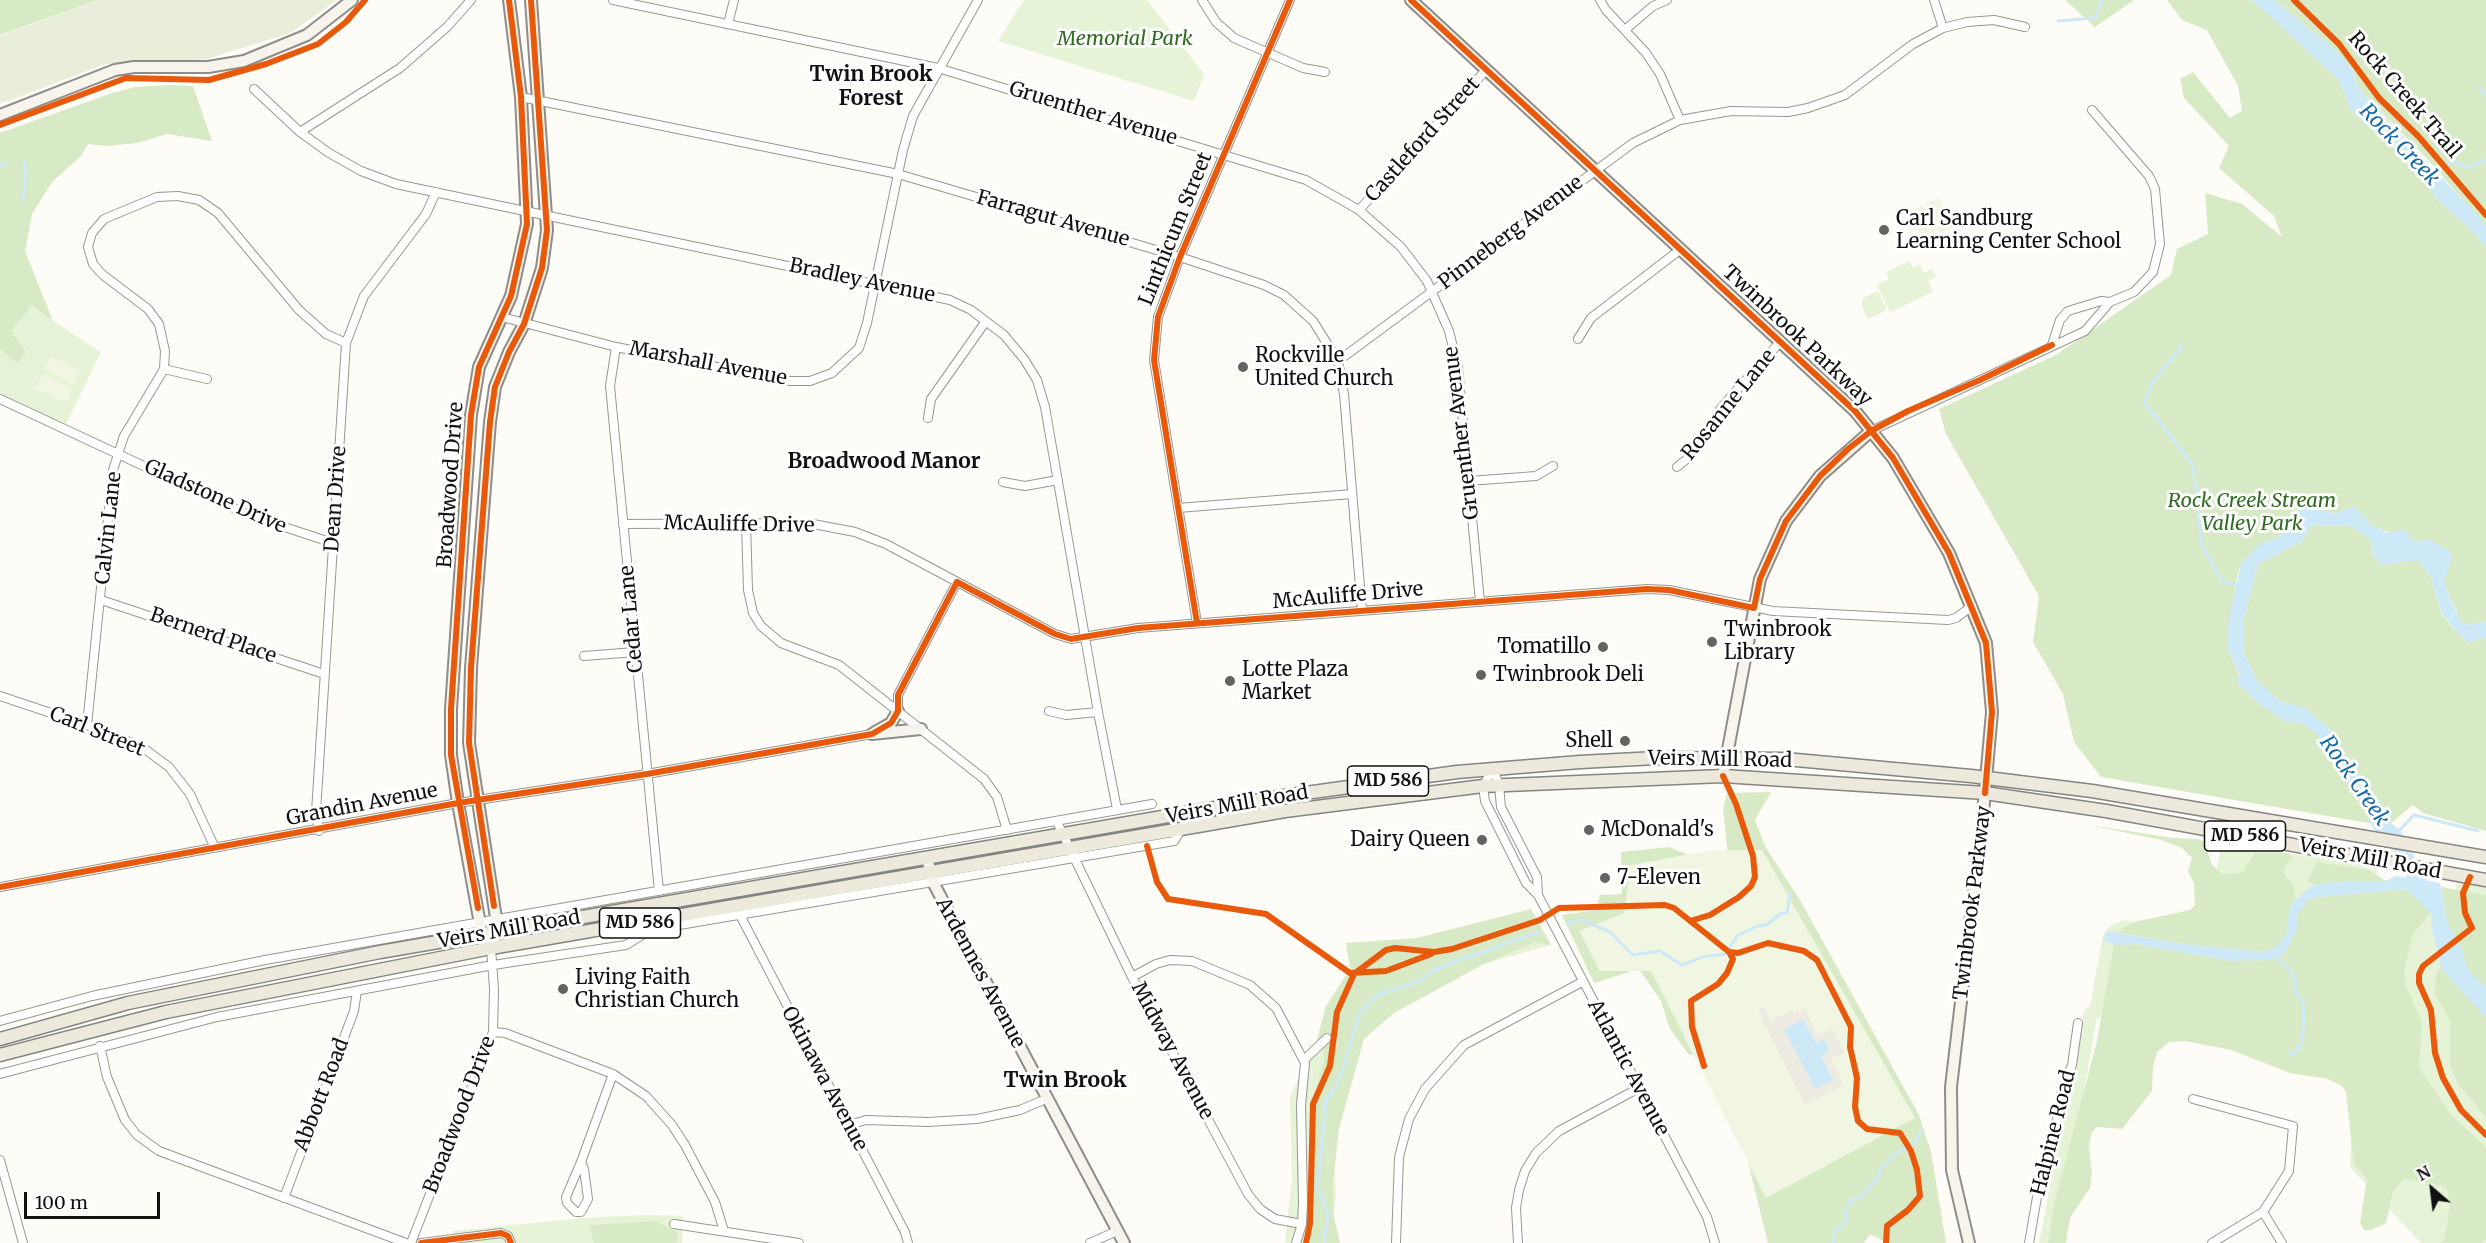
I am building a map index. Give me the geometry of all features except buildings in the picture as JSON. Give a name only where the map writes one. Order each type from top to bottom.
[{"type":"main road","name":"Veirs Mill Road","points":[[0,1039],[128,1003],[208,985],[482,935],[1284,796],[1493,768],[1656,758],[1785,759],[1987,778],[2092,791],[2486,857]]},
{"type":"main road","name":"Veirs Mill Road","points":[[0,1055],[187,1007],[491,948],[1071,853],[1285,811],[1483,786],[1723,776],[1985,793],[2106,811],[2486,880]]},
{"type":"main road","points":[[1284,796],[1285,811]]},
{"type":"street","points":[[0,115],[115,70],[134,67],[207,67],[244,61],[307,35],[352,0]]},
{"type":"street","points":[[300,132],[400,68],[447,27],[471,0]]},
{"type":"street","name":"Broadwood Drive","points":[[411,1243],[493,1032],[491,948],[482,935],[458,803],[452,755],[451,709],[471,415],[479,367],[502,317],[519,268],[527,224],[521,97],[509,0]]},
{"type":"street","name":"Broadwood Drive","points":[[491,948],[497,933],[496,918],[468,743],[470,689],[490,422],[495,387],[509,352],[524,324],[542,268],[547,215],[531,0]]},
{"type":"street","name":"Gruenther Avenue","points":[[613,0],[627,1],[938,68],[1224,153],[1306,180],[1359,210],[1401,247],[1427,281],[1449,331],[1458,368],[1480,602]]},
{"type":"street","points":[[729,24],[734,0]]},
{"type":"street","name":"Marshall Avenue","points":[[502,317],[616,347],[788,381],[810,381],[832,373],[859,348],[867,323],[898,174],[913,116],[978,0]]},
{"type":"street","points":[[1202,0],[1216,22],[1234,38],[1303,68],[1325,72]]},
{"type":"street","name":"Linthicum Street","points":[[1197,623],[1154,360],[1158,317],[1180,257],[1290,0]]},
{"type":"street","name":"Twinbrook Parkway","points":[[1411,0],[1855,411],[1893,458],[1924,506],[1949,552],[1986,643],[1992,712],[1987,778],[1951,1086],[1952,1170],[1969,1243]]},
{"type":"street","points":[[1600,0],[1646,53],[1660,74],[1680,120]]},
{"type":"street","points":[[1625,30],[1653,6],[1667,0]]},
{"type":"street","points":[[1934,0],[1943,28]]},
{"type":"street","name":"Pinneberg Avenue","points":[[1338,361],[1633,143],[1680,120],[1731,111],[1788,112],[1845,95],[1913,44],[1943,28],[1968,22],[1994,20],[2025,27]]},
{"type":"street","name":"Castleford Street","points":[[1359,210],[1486,70]]},
{"type":"street","name":"Bradley Avenue","points":[[254,89],[300,132],[329,153],[361,171],[396,184],[950,300],[986,321],[1012,343],[1036,380],[1045,407],[1098,712],[1118,809]]},
{"type":"street","name":"Farragut Avenue","points":[[521,97],[898,174],[1180,257],[1264,285],[1284,295],[1313,321],[1338,361],[1344,394],[1362,611]]},
{"type":"street","points":[[1723,776],[1760,579],[1786,521],[1820,476],[1871,430],[2085,331],[2110,302],[2134,292],[2154,272],[2160,244],[2155,189],[2149,176],[2092,110]]},
{"type":"street","name":"Dean Drive","points":[[319,831],[316,812],[346,343],[364,296],[426,214],[436,192]]},
{"type":"street","points":[[207,379],[164,369],[165,351],[159,324],[148,309],[103,275],[93,264],[88,248],[92,233],[104,219],[157,197],[178,196],[208,204],[299,310],[326,334],[346,343]]},
{"type":"street","points":[[1578,339],[1591,318],[1681,249]]},
{"type":"street","points":[[2052,345],[2060,320],[2068,311],[2101,301],[2110,302]]},
{"type":"street","points":[[928,418],[931,399],[986,321]]},
{"type":"street","name":"Rosanne Lane","points":[[1677,467],[1694,453],[1721,408],[1780,342]]},
{"type":"street","name":"Cedar Lane","points":[[616,347],[610,386],[659,891]]},
{"type":"street","name":"Calvin Lane","points":[[87,725],[113,470],[124,436],[164,369]]},
{"type":"street","name":"Gladstone Drive","points":[[0,399],[252,516],[333,543]]},
{"type":"street","points":[[1469,481],[1536,476],[1553,466]]},
{"type":"street","points":[[1003,482],[1025,486],[1058,480]]},
{"type":"street","points":[[1178,508],[1352,494]]},
{"type":"street","points":[[746,522],[748,590],[753,613],[761,626],[781,643],[839,665],[984,779],[997,797],[1007,831]]},
{"type":"street","name":"McAuliffe Drive","points":[[623,524],[808,523],[855,532],[886,544],[1055,634],[1071,639],[1138,628],[1647,589],[1669,590],[1754,608],[1948,620],[1956,618],[1972,606]]},
{"type":"street","points":[[872,734],[891,723],[898,711],[898,695],[957,582]]},
{"type":"street","name":"Bernerd Place","points":[[101,600],[324,674]]},
{"type":"street","points":[[584,656],[635,652]]},
{"type":"street","name":"Carl Street","points":[[0,696],[87,725],[142,747],[169,767],[190,794],[215,848]]},
{"type":"street","points":[[1049,711],[1066,715],[1098,712]]},
{"type":"street","points":[[872,734],[921,729]]},
{"type":"street","name":"Grandin Avenue","points":[[0,887],[319,831],[458,803],[647,774],[872,734]]},
{"type":"street","points":[[1483,786],[1493,768]]},
{"type":"street","name":"Atlantic Avenue","points":[[1493,768],[1499,785],[1501,807],[1537,878],[1538,895]]},
{"type":"street","name":"Atlantic Avenue","points":[[1483,786],[1485,801],[1526,883],[1538,895],[1707,1216],[1715,1243]]},
{"type":"street","name":"Veirs Mill Road","points":[[0,1021],[92,996],[187,975],[496,918],[1152,804]]},
{"type":"street","name":"Midway Avenue","points":[[1057,822],[1132,977],[1248,1194],[1260,1209],[1275,1219],[1302,1224]]},
{"type":"street","points":[[1508,846],[1521,847]]},
{"type":"street","name":"Ardennes Avenue","points":[[927,859],[931,877],[1046,1100],[1124,1243]]},
{"type":"street","name":"Veirs Mill Road","points":[[0,1074],[217,1017],[493,965],[626,945],[650,930],[740,915],[931,877]]},
{"type":"street","name":"Okinawa Avenue","points":[[740,915],[908,1243]]},
{"type":"street","points":[[1132,977],[1156,964],[1180,959],[1192,961],[1250,985],[1275,1008],[1304,1060],[1306,1076],[1301,1106],[1302,1224],[1296,1243]]},
{"type":"street","points":[[1396,1243],[1398,1157],[1409,1119],[1425,1089],[1464,1045],[1582,982]]},
{"type":"street","name":"Abbott Road","points":[[284,1198],[354,1011],[357,991]]},
{"type":"street","name":"Halpine Road","points":[[2029,1243],[2037,1197],[2051,1154],[2062,1089],[2072,1065],[2078,1023]]},
{"type":"street","points":[[493,1032],[505,1033],[613,1074],[646,1096],[672,1125],[715,1202],[724,1231]]},
{"type":"street","points":[[1304,1060],[1327,1038]]},
{"type":"street","points":[[100,1046],[117,1105],[137,1135],[159,1151],[406,1243]]},
{"type":"street","points":[[580,1162],[584,1169],[588,1199],[581,1212],[576,1212],[567,1203],[566,1197],[613,1074]]},
{"type":"street","points":[[1518,1243],[1516,1208],[1519,1190],[1525,1171],[1536,1153],[1559,1131],[1639,1088]]},
{"type":"street","points":[[2193,1099],[2293,1126],[2289,1171],[2263,1212],[2212,1243]]},
{"type":"street","points":[[849,1125],[867,1120],[928,1122],[977,1119],[1020,1110],[1046,1100]]},
{"type":"street","points":[[0,1160],[23,1243]]},
{"type":"street","points":[[2263,1212],[2282,1243]]},
{"type":"street","points":[[674,1224],[799,1243]]},
{"type":"street","points":[[1090,1243],[1116,1231]]},
{"type":"street","points":[[421,1243],[501,1233],[508,1236],[511,1243]]},
{"type":"street","points":[[459,1238],[468,1243]]},
{"type":"green space","points":[[0,0],[98,0],[0,35]]},
{"type":"green space","points":[[98,0],[337,0],[290,33],[207,59],[105,64],[0,104],[0,36]]},
{"type":"green space","name":"Memorial Park","points":[[1024,0],[1147,0],[1204,74],[1194,101],[998,41]]},
{"type":"green space","points":[[2065,0],[2134,0],[2095,27]]},
{"type":"green space","name":"Rock Creek Stream Valley Park","points":[[2167,0],[2252,0],[2339,80],[2352,112],[2408,161],[2439,201],[2474,233],[2486,248],[2486,622],[2470,625],[2461,622],[2444,582],[2415,542],[2372,526],[2353,506],[2335,514],[2312,506],[2298,510],[2280,537],[2261,544],[2241,564],[2237,577],[2227,647],[2246,690],[2256,701],[2286,722],[2301,722],[2317,734],[2374,824],[2101,777],[2074,742],[2063,694],[2033,642],[2039,596],[1946,434],[1939,409],[2056,355],[2171,275],[2177,249],[2208,234],[2205,193],[2242,204],[2282,237],[2274,216],[2219,168],[2229,146],[2184,98],[2180,79],[2193,72],[2230,118],[2242,111],[2238,86],[2207,30],[2182,20]]},
{"type":"green space","points":[[2274,0],[2486,0],[2486,227],[2431,163],[2358,88],[2352,69],[2334,49]]},
{"type":"green space","points":[[193,86],[212,141],[167,134],[137,143],[106,146],[88,144],[81,156],[52,182],[32,214],[25,251],[53,321],[32,305],[11,331],[26,352],[17,363],[0,349],[0,133],[112,93],[135,87]]},
{"type":"green space","points":[[1939,198],[1953,228],[1939,235],[1925,204]]},
{"type":"green space","points":[[1923,205],[1938,235],[1923,242],[1909,211]]},
{"type":"green space","points":[[0,233],[53,321],[101,352],[64,428],[0,399]]},
{"type":"green space","points":[[1909,261],[1913,268],[1920,265],[1924,273],[1932,269],[1936,277],[1928,281],[1933,292],[1890,312],[1877,285],[1889,279],[1886,272]]},
{"type":"green space","points":[[1878,291],[1887,310],[1868,319],[1862,306],[1863,298]]},
{"type":"green space","points":[[51,356],[80,371],[73,385],[44,369]]},
{"type":"green space","points":[[43,374],[72,389],[65,403],[36,388]]},
{"type":"green space","points":[[2311,525],[2351,526],[2371,540],[2373,554],[2381,565],[2419,561],[2431,577],[2442,615],[2467,643],[2486,637],[2486,831],[2423,813],[2413,805],[2390,824],[2379,800],[2350,764],[2334,733],[2305,708],[2279,701],[2256,679],[2244,653],[2244,618],[2258,564],[2301,542]]},
{"type":"green space","points":[[1771,792],[1755,820],[1766,848],[1800,900],[1919,1115],[1931,1152],[1946,1243],[1887,1243],[1870,1234],[1864,1243],[1768,1243],[1748,1162],[1715,1054],[1689,1055],[1670,1029],[1661,1001],[1639,969],[1594,983],[1562,915],[1596,910],[1600,895],[1622,894],[1621,852],[1669,847],[1686,854],[1694,867],[1731,884],[1723,809],[1727,793]]},
{"type":"green space","points":[[2089,825],[2173,838],[2198,839],[2205,843],[2211,863],[2221,874],[2236,874],[2243,871],[2255,853],[2285,853],[2293,857],[2284,868],[2284,875],[2293,885],[2296,899],[2290,906],[2286,935],[2277,946],[2264,952],[2183,944],[2116,932],[2134,922],[2190,910],[2195,905],[2194,883],[2188,871],[2192,858],[2182,848],[2161,840]]},
{"type":"green space","points":[[2222,842],[2377,868],[2375,885],[2454,899],[2457,881],[2486,886],[2486,1243],[2421,1243],[2350,1167],[2355,1072],[2097,1018],[2056,1243],[2039,1243],[2084,1010],[2090,1006],[2103,935],[2111,925],[2124,920],[2170,934],[2205,928]]},
{"type":"green space","points":[[1712,850],[1762,850],[1915,1118],[1766,1198],[1651,971],[1600,971],[1579,931],[1624,913],[1631,865]]},
{"type":"green space","points":[[2317,862],[2369,870],[2386,881],[2347,881],[2315,885],[2307,881]]},
{"type":"green space","points":[[2441,887],[2486,895],[2486,988],[2467,968],[2460,944],[2448,925]]},
{"type":"green space","points":[[2406,889],[2431,913],[2412,935],[2404,973],[2406,987],[2422,1021],[2419,1068],[2452,1116],[2486,1147],[2486,1238],[2481,1243],[2439,1243],[2444,1240],[2446,1232],[2450,1204],[2447,1189],[2441,1185],[2404,1179],[2393,1192],[2386,1223],[2371,1230],[2364,1230],[2360,1223],[2367,1179],[2354,1164],[2346,1092],[2342,1086],[2328,1079],[2290,1073],[2231,1050],[2185,1041],[2169,1042],[2157,1052],[2153,1068],[2152,1091],[2122,1129],[2097,1127],[2092,1132],[2089,1146],[2092,1173],[2090,1188],[2070,1218],[2066,1243],[2048,1243],[2055,1201],[2097,1041],[2114,945],[2136,944],[2231,961],[2272,960],[2284,954],[2297,929],[2297,914],[2310,898]]},
{"type":"green space","points":[[1531,909],[1551,945],[1451,973],[1399,994],[1360,1038],[1331,1114],[1336,1193],[1331,1243],[1285,1243],[1292,1178],[1290,1097],[1317,1040],[1326,1006]]},
{"type":"green space","points":[[1531,909],[1551,945],[1535,942],[1482,965],[1394,1013],[1364,1039],[1339,1129],[1333,1183],[1334,1217],[1340,1243],[1308,1243],[1315,1223],[1310,1112],[1325,1057],[1317,1040],[1326,1006],[1350,969],[1346,943],[1417,938]]},
{"type":"green space","points":[[2441,967],[2486,1018],[2486,1118],[2458,1083],[2450,1066],[2450,1021],[2435,994],[2436,972]]},
{"type":"green space","points":[[683,1216],[682,1243],[454,1243],[453,1231],[582,1218]]},
{"type":"green space","points":[[656,1221],[678,1233],[677,1243],[594,1243],[589,1225]]},
{"type":"shaded area","points":[[1764,1007],[1771,1021],[1792,1010],[1794,1014],[1805,1009],[1818,1035],[1832,1028],[1844,1053],[1831,1059],[1844,1085],[1805,1105],[1759,1010]],"holes":[[[1803,1019],[1816,1043],[1825,1039],[1821,1056],[1833,1080],[1785,1029]]]},
{"type":"water","points":[[2252,0],[2274,0],[2334,49],[2352,69],[2358,88],[2477,215],[2486,227],[2486,248],[2474,233],[2439,201],[2408,161],[2352,112],[2339,80]]},
{"type":"water","points":[[2312,506],[2335,514],[2353,506],[2373,526],[2388,533],[2403,529],[2415,542],[2429,539],[2453,554],[2444,582],[2461,622],[2470,625],[2486,622],[2486,637],[2467,643],[2442,614],[2431,577],[2419,561],[2381,565],[2373,554],[2371,540],[2351,526],[2312,525],[2301,542],[2258,564],[2244,618],[2244,653],[2256,679],[2279,701],[2305,708],[2334,733],[2350,764],[2379,800],[2390,824],[2374,824],[2317,734],[2301,723],[2286,722],[2255,701],[2246,690],[2241,689],[2237,681],[2240,675],[2227,647],[2227,629],[2241,564],[2261,543],[2280,537],[2298,510]]},
{"type":"water","points":[[2395,876],[2440,883],[2448,925],[2460,944],[2467,968],[2486,988],[2486,1018],[2441,967],[2432,930],[2431,914],[2406,889],[2310,898],[2297,914],[2297,929],[2284,954],[2272,960],[2231,961],[2136,944],[2114,945],[2104,941],[2106,931],[2183,944],[2264,952],[2277,946],[2286,935],[2290,906],[2307,889],[2315,885],[2347,881],[2386,881]]},
{"type":"water","points":[[1803,1019],[1816,1043],[1824,1039],[1830,1051],[1821,1056],[1833,1080],[1815,1089],[1784,1029]]},
{"type":"waterway","points":[[2058,21],[2095,18],[2102,0]]},
{"type":"waterway","points":[[2479,87],[2486,96]]},
{"type":"waterway","points":[[2434,171],[2454,161],[2468,168],[2486,159]]},
{"type":"waterway","points":[[23,200],[26,176],[24,161]]},
{"type":"waterway","points":[[0,166],[7,164]]},
{"type":"waterway","points":[[2182,346],[2152,383],[2144,402],[2193,465],[2202,546],[2222,582],[2240,585]]},
{"type":"waterway","name":"Rock Creek","points":[[2372,805],[2380,824],[2394,836],[2427,898]]},
{"type":"waterway","points":[[2394,836],[2414,815],[2478,831]]},
{"type":"waterway","points":[[1568,924],[1579,919],[1610,932],[1633,955],[1660,951],[1682,965],[1702,957],[1726,954],[1738,935],[1766,925],[1782,913],[1787,913],[1790,893]]},
{"type":"waterway","points":[[1324,1243],[1328,1214],[1318,1188],[1326,1100],[1336,1087],[1359,1014],[1377,995],[1422,980],[1432,971],[1446,965],[1539,932]]},
{"type":"waterway","points":[[2278,958],[2292,973],[2296,983],[2293,991],[2303,1001],[2304,1026],[2299,1049],[2290,1055]]},
{"type":"waterway","points":[[1833,1243],[1835,1232],[1847,1221],[1845,1214],[1850,1201],[1860,1197],[1878,1177],[1881,1168],[1897,1153],[1916,1142],[1921,1130]]},
{"type":"cycle path","points":[[0,125],[126,78],[209,80],[266,64],[318,44],[346,22],[365,0]]},
{"type":"cycle path","points":[[478,908],[451,755],[451,709],[471,415],[479,367],[511,296],[527,224],[521,97],[509,0]]},
{"type":"cycle path","points":[[494,906],[469,743],[471,668],[490,422],[495,387],[509,352],[524,324],[542,268],[547,230],[531,0]]},
{"type":"cycle path","points":[[1197,623],[1154,360],[1158,317],[1180,257],[1290,0]]},
{"type":"cycle path","points":[[1411,0],[1855,411],[1893,458],[1949,553],[1986,643],[1992,712],[1985,793]]},
{"type":"cycle path","name":"Rock Creek Trail","points":[[2294,0],[2339,44],[2379,98],[2419,137],[2486,215]]},
{"type":"cycle path","points":[[0,887],[458,803],[647,774],[872,734],[891,723],[898,711],[898,695],[957,582],[1055,634],[1071,639],[1138,628],[1647,589],[1669,590],[1754,608],[1760,579],[1786,521],[1820,476],[1848,449],[1871,431],[1908,411],[1980,380],[2052,345]]},
{"type":"cycle path","points":[[1690,921],[1710,915],[1739,897],[1751,886],[1755,877],[1753,856],[1736,804],[1723,776]]},
{"type":"cycle path","points":[[1147,846],[1157,882],[1168,899],[1266,914],[1350,973],[1386,971],[1431,954]]},
{"type":"cycle path","points":[[2470,877],[2463,893],[2465,913],[2472,928],[2423,966],[2419,974],[2419,983],[2431,1010],[2435,1053],[2443,1078],[2461,1110],[2486,1135]]},
{"type":"cycle path","points":[[1306,1243],[1310,1224],[1313,1104],[1330,1066],[1337,1012],[1354,974],[1386,950],[1395,948],[1434,952],[1452,949],[1540,920],[1559,908],[1665,905],[1674,908],[1729,952],[1738,953],[1768,943],[1804,951],[1817,960],[1851,1027],[1850,1047],[1857,1078],[1855,1107],[1858,1121],[1867,1129],[1900,1133],[1911,1151],[1917,1170],[1920,1196],[1908,1210],[1887,1226],[1886,1243]]},
{"type":"cycle path","points":[[1704,1066],[1692,1027],[1691,1001],[1718,984],[1727,973],[1733,959],[1729,952]]},
{"type":"cycle path","points":[[421,1243],[501,1233],[508,1236],[511,1243]]},
{"type":"place","name":"Carl Sandburg Learning Center School","points":[[1884,230]]},
{"type":"place","name":"Rockville United Church","points":[[1243,367]]},
{"type":"place","name":"Twinbrook Library","points":[[1712,642]]},
{"type":"place","name":"Tomatillo","points":[[1603,647]]},
{"type":"place","name":"Twinbrook Deli","points":[[1481,675]]},
{"type":"place","name":"Lotte Plaza Market","points":[[1230,681]]},
{"type":"place","name":"Shell","points":[[1625,741]]},
{"type":"place","name":"McDonald's","points":[[1589,830]]},
{"type":"place","name":"Dairy Queen","points":[[1482,840]]},
{"type":"place","name":"7-Eleven","points":[[1605,878]]},
{"type":"place","name":"Living Faith Christian Church","points":[[563,989]]},
{"type":"district","name":"Twin Brook Forest","points":[[871,87]]},
{"type":"district","name":"Broadwood Manor","points":[[884,462]]},
{"type":"district","name":"Twin Brook","points":[[1065,1081]]}]
